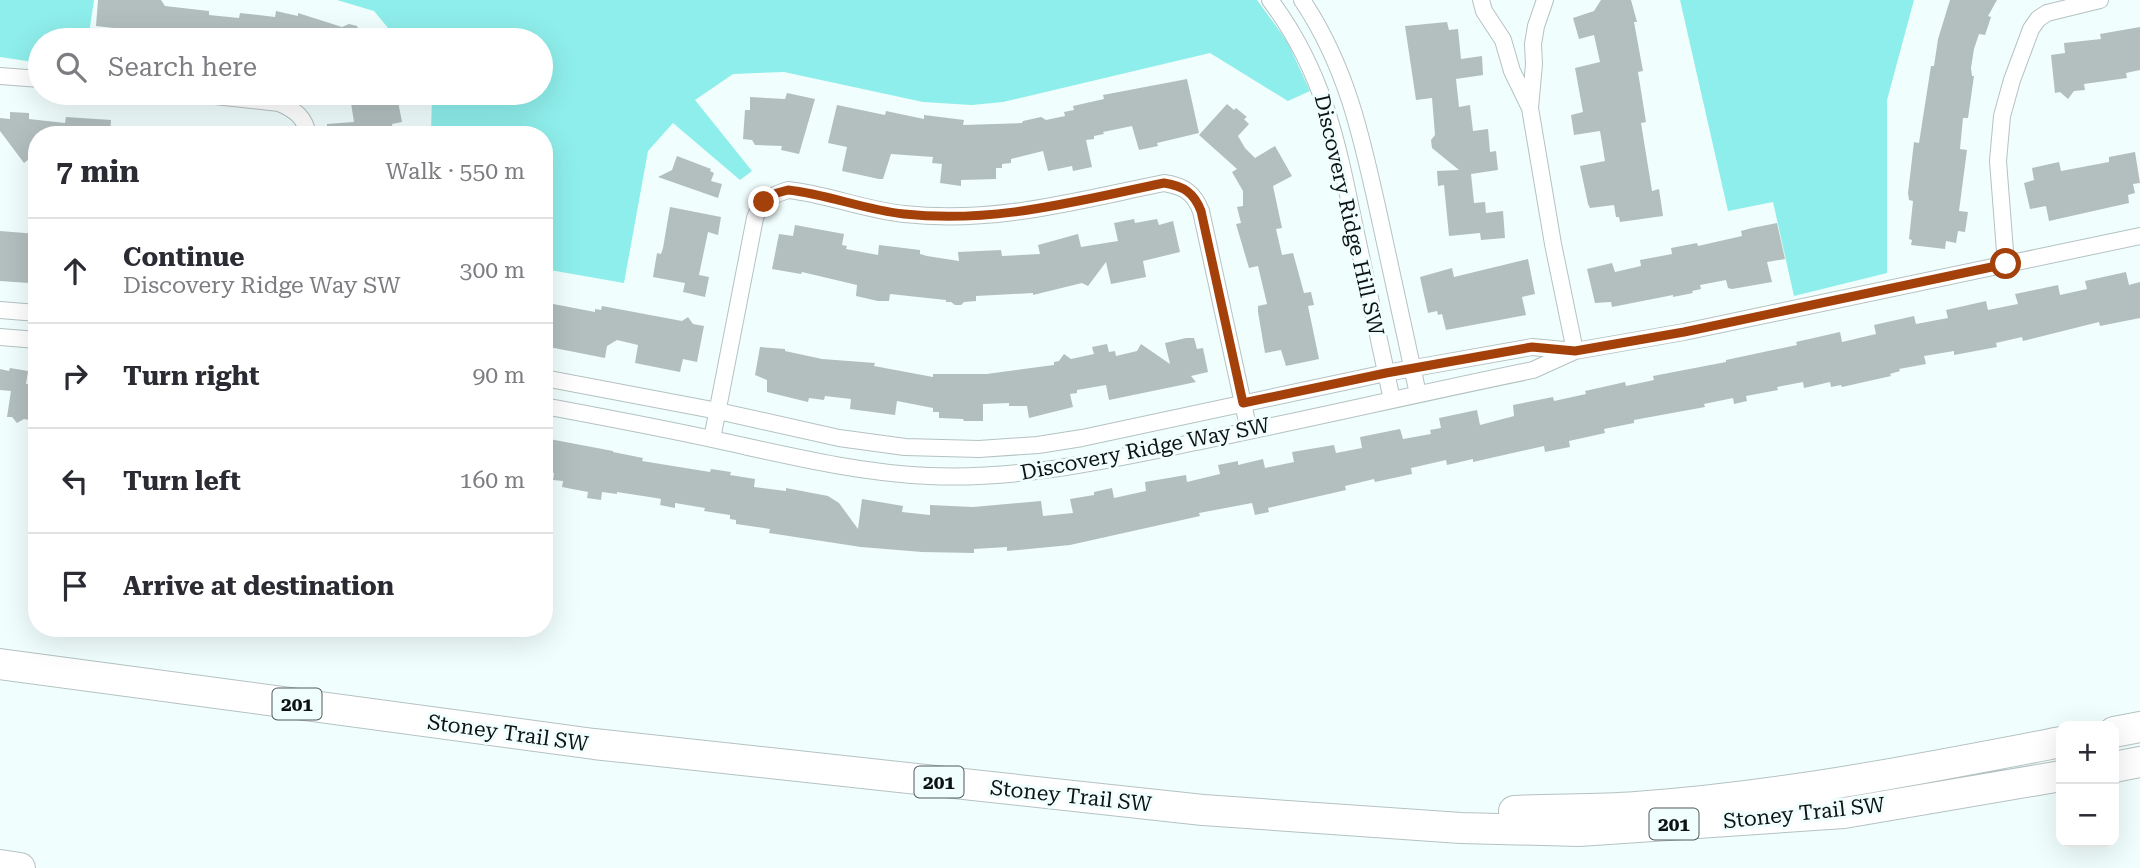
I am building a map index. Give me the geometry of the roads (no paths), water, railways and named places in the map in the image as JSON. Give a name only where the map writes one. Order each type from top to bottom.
[{"type":"highway","name":"Stoney Trail SW","points":[[0,664],[594,744],[1285,817],[1461,828],[1580,831],[1844,813],[2056,777]]},
{"type":"highway","points":[[2119,731],[2140,727]]},
{"type":"highway","points":[[1285,817],[1338,805],[1479,812],[1636,807],[1795,790],[2056,743]]},
{"type":"highway","points":[[2119,766],[2140,762]]},
{"type":"highway","points":[[0,865],[20,868]]},
{"type":"street","name":"Discovery Ridge Hill SW","points":[[1270,0],[1298,43],[1326,105],[1392,400]]},
{"type":"street","name":"Discovery Ridge Hill SW","points":[[1302,0],[1325,37],[1341,71],[1360,127],[1418,394]]},
{"type":"street","points":[[1481,0],[1484,11],[1503,40],[1512,71],[1530,108]]},
{"type":"street","points":[[1545,0],[1533,44],[1530,108],[1555,257],[1575,351]]},
{"type":"street","points":[[2006,264],[1998,161],[2002,116],[2012,80],[2031,29],[2038,19],[2047,13],[2100,0]]},
{"type":"street","points":[[0,76],[28,78]]},
{"type":"street","points":[[284,105],[300,115],[304,126]]},
{"type":"street","points":[[712,439],[755,218],[764,202],[777,193],[798,191],[900,214],[981,217],[1021,213],[1164,183],[1177,184],[1187,190],[1201,211],[1249,431]]},
{"type":"street","name":"Discovery Ridge Way SW","points":[[553,408],[835,466],[931,477],[980,477],[1087,465],[1533,370],[1575,351],[1732,323],[2140,236]]},
{"type":"street","points":[[0,310],[28,312]]},
{"type":"street","points":[[0,337],[28,339]]},
{"type":"street","name":"Discovery Ridge Way SW","points":[[553,379],[871,443],[940,450],[979,449],[1038,445],[1082,438],[1386,373],[1532,347],[1575,351]]},
{"type":"street","points":[[979,449],[980,477]]}]
